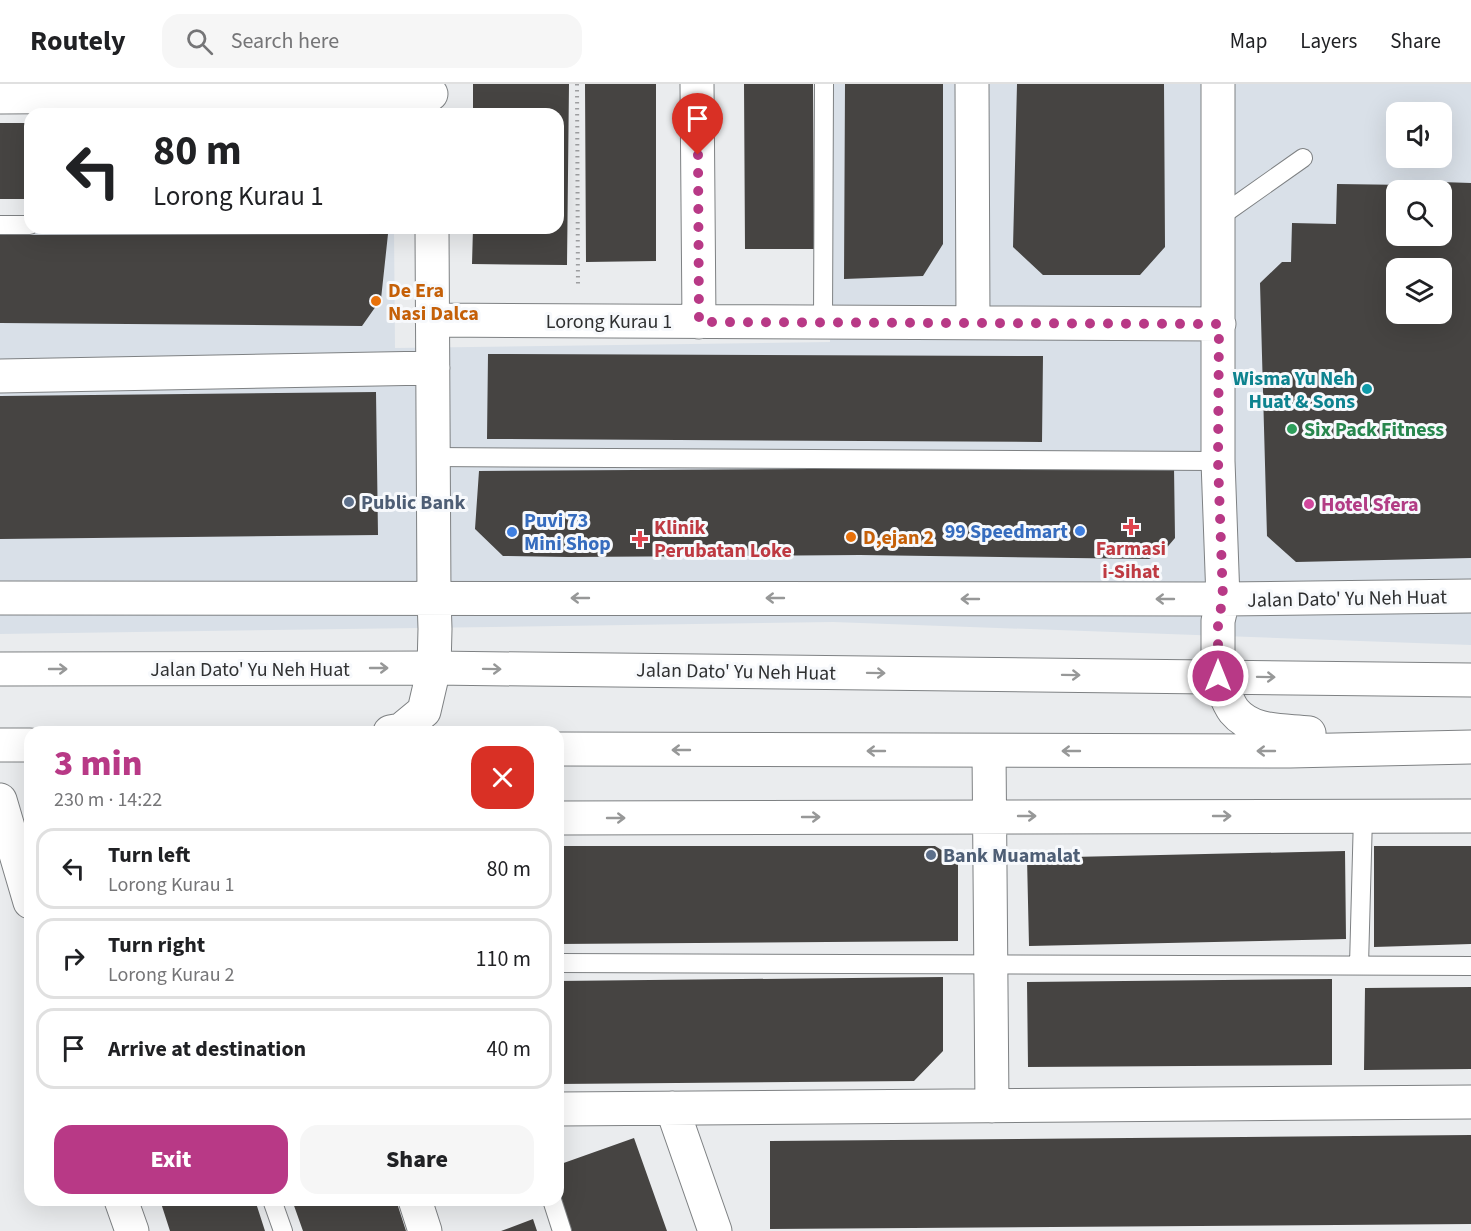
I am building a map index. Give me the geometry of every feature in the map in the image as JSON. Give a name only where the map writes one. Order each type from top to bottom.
[{"type":"street","points":[[697,84],[699,322]]},
{"type":"street","points":[[972,84],[973,323]]},
{"type":"street","points":[[1218,84],[1218,461],[1223,599],[1218,621],[1218,676],[1233,710],[1246,722],[1267,729],[1439,748]]},
{"type":"street","points":[[0,97],[63,91],[294,90],[431,97]]},
{"type":"street","points":[[406,726],[423,711],[434,668],[432,234]]},
{"type":"street","name":"Lorong Kurau 1","points":[[432,320],[1219,324]]},
{"type":"street","points":[[0,376],[433,368]]},
{"type":"street","name":"Jalan Dato' Yu Neh Huat","points":[[0,598],[1223,599],[1471,596]]},
{"type":"street","name":"Jalan Dato' Yu Neh Huat","points":[[0,669],[434,668],[1471,680]]},
{"type":"street","points":[[0,745],[24,745]]},
{"type":"street","points":[[564,749],[1290,752],[1471,747]]},
{"type":"street","points":[[989,751],[992,1106]]},
{"type":"street","points":[[9,814],[24,877]]},
{"type":"street","points":[[564,818],[1471,816]]},
{"type":"street","points":[[564,1109],[1471,1102]]},
{"type":"street","points":[[672,1108],[715,1231]]},
{"type":"street","points":[[123,1206],[132,1231]]},
{"type":"street","points":[[417,1206],[426,1231]]},
{"type":"lane","points":[[823,322],[824,84]]},
{"type":"lane","points":[[1218,218],[1303,158]]},
{"type":"lane","points":[[0,225],[24,225]]},
{"type":"lane","points":[[433,457],[1218,461]]},
{"type":"lane","points":[[1359,965],[1363,816]]},
{"type":"lane","points":[[564,963],[1471,966]]},
{"type":"lane","points":[[274,1206],[283,1231]]},
{"type":"lane","points":[[554,1206],[562,1231]]},
{"type":"path","points":[[577,84],[578,322]]},
{"type":"shaded area","points":[[829,84],[1471,84],[1471,645],[833,622],[0,634],[0,218],[24,226],[24,234],[394,234],[395,348],[830,342]]},
{"type":"building","points":[[473,84],[569,84],[567,265],[472,264],[473,234],[564,234],[564,108],[473,108]]},
{"type":"building","points":[[585,84],[656,84],[656,261],[586,262]]},
{"type":"building","points":[[744,84],[813,84],[814,249],[745,249]]},
{"type":"building","points":[[845,84],[943,84],[943,244],[923,276],[844,279]]},
{"type":"building","points":[[1017,84],[1164,84],[1165,247],[1140,275],[1043,275],[1013,247]]},
{"type":"building","points":[[0,123],[24,123],[24,199],[0,199]]},
{"type":"building","name":"Wisma Yu Neh Huat & Sons","points":[[1452,182],[1471,183],[1471,558],[1296,562],[1267,536],[1260,283],[1282,262],[1291,262],[1292,223],[1336,224],[1337,184],[1386,185],[1386,246],[1452,246]]},
{"type":"building","points":[[388,234],[381,299],[362,326],[0,323],[0,235]]},
{"type":"building","points":[[488,354],[1043,356],[1042,442],[487,439]]},
{"type":"building","points":[[376,392],[378,535],[0,539],[0,396]]},
{"type":"building","points":[[1174,467],[1175,538],[1164,551],[1149,559],[860,555],[503,556],[475,529],[479,471]]},
{"type":"building","points":[[564,846],[935,846],[958,860],[958,941],[564,944]]},
{"type":"building","points":[[1374,846],[1471,846],[1471,944],[1374,947]]},
{"type":"building","points":[[1345,851],[1346,939],[1029,946],[1027,858]]},
{"type":"building","points":[[943,977],[943,1051],[914,1081],[564,1084],[564,981]]},
{"type":"building","points":[[1332,979],[1332,1065],[1028,1067],[1027,982]]},
{"type":"building","points":[[1471,987],[1471,1069],[1364,1070],[1365,988]]},
{"type":"building","points":[[1471,1135],[1471,1224],[770,1229],[770,1141]]},
{"type":"building","points":[[634,1138],[667,1231],[572,1231],[563,1206],[564,1163]]},
{"type":"building","points":[[162,1206],[257,1206],[265,1231],[170,1231]]},
{"type":"building","points":[[294,1206],[398,1206],[406,1231],[303,1231]]},
{"type":"building","points":[[533,1219],[537,1231],[501,1231]]},
{"type":"place","name":"De Era Nasi Dalca","points":[[376,301]]},
{"type":"place","name":"Wisma Yu Neh Huat & Sons","points":[[1367,389]]},
{"type":"place","name":"Six Pack Fitness","points":[[1292,429]]},
{"type":"place","name":"Public Bank","points":[[349,502]]},
{"type":"place","name":"Hotel Sfera","points":[[1309,504]]},
{"type":"place","name":"Farmasi i-Sihat","points":[[1131,527]]},
{"type":"place","name":"99 Speedmart","points":[[1080,531]]},
{"type":"place","name":"Puvi 73 Mini Shop","points":[[512,532]]},
{"type":"place","name":"D,ejan 2","points":[[851,537]]},
{"type":"place","name":"Klinik Perubatan Loke","points":[[640,539]]},
{"type":"place","name":"Bank Muamalat","points":[[931,855]]},
{"type":"route","points":[[698,155],[699,322],[1219,324],[1218,461],[1223,599],[1218,621],[1218,676]]}]
